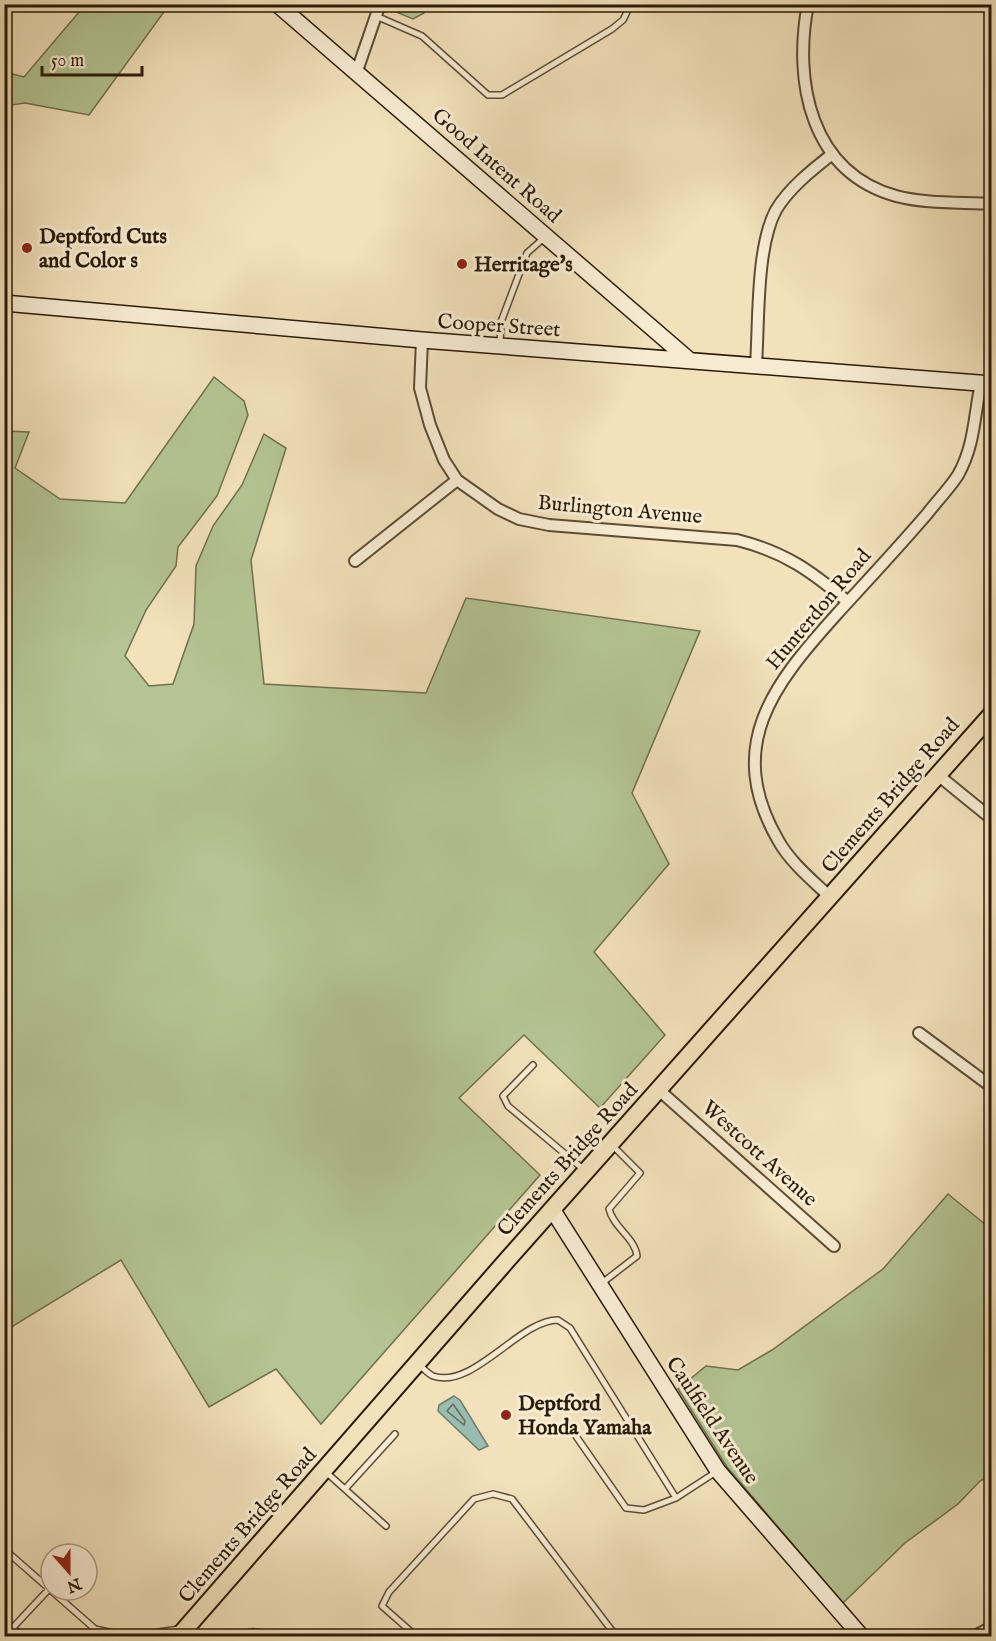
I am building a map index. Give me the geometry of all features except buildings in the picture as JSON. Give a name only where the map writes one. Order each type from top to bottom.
[{"type":"main road","name":"Good Intent Road","points":[[277,4],[688,359]]},
{"type":"main road","name":"Cooper Street","points":[[4,303],[422,340],[986,384]]},
{"type":"main road","name":"Clements Bridge Road","points":[[183,1632],[552,1209],[992,714]]},
{"type":"main road","name":"Caulfield Avenue","points":[[552,1209],[718,1471],[861,1636]]},
{"type":"street","points":[[357,71],[380,4]]},
{"type":"street","points":[[808,4],[802,34],[801,65],[805,90],[816,125],[831,155],[849,171],[893,195],[911,199],[992,204]]},
{"type":"street","points":[[756,365],[761,279],[767,236],[773,219],[790,192],[831,155]]},
{"type":"street","name":"Burlington Avenue","points":[[422,340],[420,388],[430,425],[444,460],[457,480],[498,509],[519,519],[549,525],[737,540],[763,547],[807,569],[848,602]]},
{"type":"street","name":"Hunterdon Road","points":[[830,897],[790,857],[779,842],[767,818],[758,794],[757,736],[772,694],[797,658],[958,475],[970,447],[986,384]]},
{"type":"street","points":[[355,561],[457,480]]},
{"type":"street","points":[[938,776],[992,819]]},
{"type":"street","points":[[918,1033],[992,1087]]},
{"type":"street","name":"Westcott Avenue","points":[[659,1090],[834,1246]]},
{"type":"street","points":[[975,1636],[992,1627]]},
{"type":"lane","points":[[376,16],[422,36],[488,95],[502,95],[612,29],[623,20],[631,4]]},
{"type":"lane","points":[[500,346],[501,322],[527,253],[546,236]]},
{"type":"lane","points":[[533,1065],[503,1096],[508,1106],[586,1172]]},
{"type":"lane","points":[[601,1283],[637,1256],[636,1249],[617,1226],[609,1209],[640,1173],[611,1144]]},
{"type":"lane","points":[[417,1363],[431,1375],[453,1377],[541,1324],[558,1320],[570,1329],[676,1498]]},
{"type":"lane","points":[[571,1429],[626,1508],[644,1510],[676,1498],[718,1471]]},
{"type":"lane","points":[[345,1489],[395,1434]]},
{"type":"lane","points":[[325,1471],[386,1526]]},
{"type":"lane","points":[[416,1636],[382,1606],[389,1592],[474,1499],[493,1494],[512,1499],[616,1636]]},
{"type":"lane","points":[[4,1549],[39,1579]]},
{"type":"lane","points":[[5,1636],[39,1599]]},
{"type":"lane","points":[[65,1602],[95,1629],[98,1636]]},
{"type":"lane","points":[[4,1620],[22,1636]]},
{"type":"lane","points":[[95,1629],[127,1636]]},
{"type":"lane","points":[[237,1636],[248,1631],[265,1636]]},
{"type":"lane","points":[[132,1636],[183,1632]]},
{"type":"green space","points":[[85,5],[169,5],[89,115],[25,103],[5,106],[5,72],[24,77]]},
{"type":"green space","points":[[391,5],[426,5],[424,13],[413,19],[396,12]]},
{"type":"green space","points":[[214,377],[244,401],[248,415],[217,496],[178,547],[176,566],[146,610],[125,656],[149,686],[173,684],[194,624],[196,566],[213,526],[242,485],[264,434],[286,448],[251,560],[264,684],[426,693],[466,598],[700,631],[632,793],[669,864],[594,952],[665,1035],[600,1108],[524,1035],[459,1098],[540,1175],[321,1424],[276,1369],[209,1407],[121,1260],[5,1331],[5,431],[29,432],[15,468],[60,499],[125,503]]},
{"type":"green space","points":[[948,1194],[991,1229],[991,1475],[980,1481],[958,1504],[905,1543],[843,1603],[727,1467],[678,1389],[706,1366],[738,1370],[772,1350],[883,1269]]},
{"type":"water","points":[[454,1396],[460,1400],[488,1446],[479,1450],[438,1411],[439,1405]]},
{"type":"place","name":"Deptford Cuts and Color s","points":[[27,248]]},
{"type":"place","name":"Herritage's","points":[[462,264]]},
{"type":"place","name":"Deptford Honda Yamaha","points":[[506,1415]]}]
